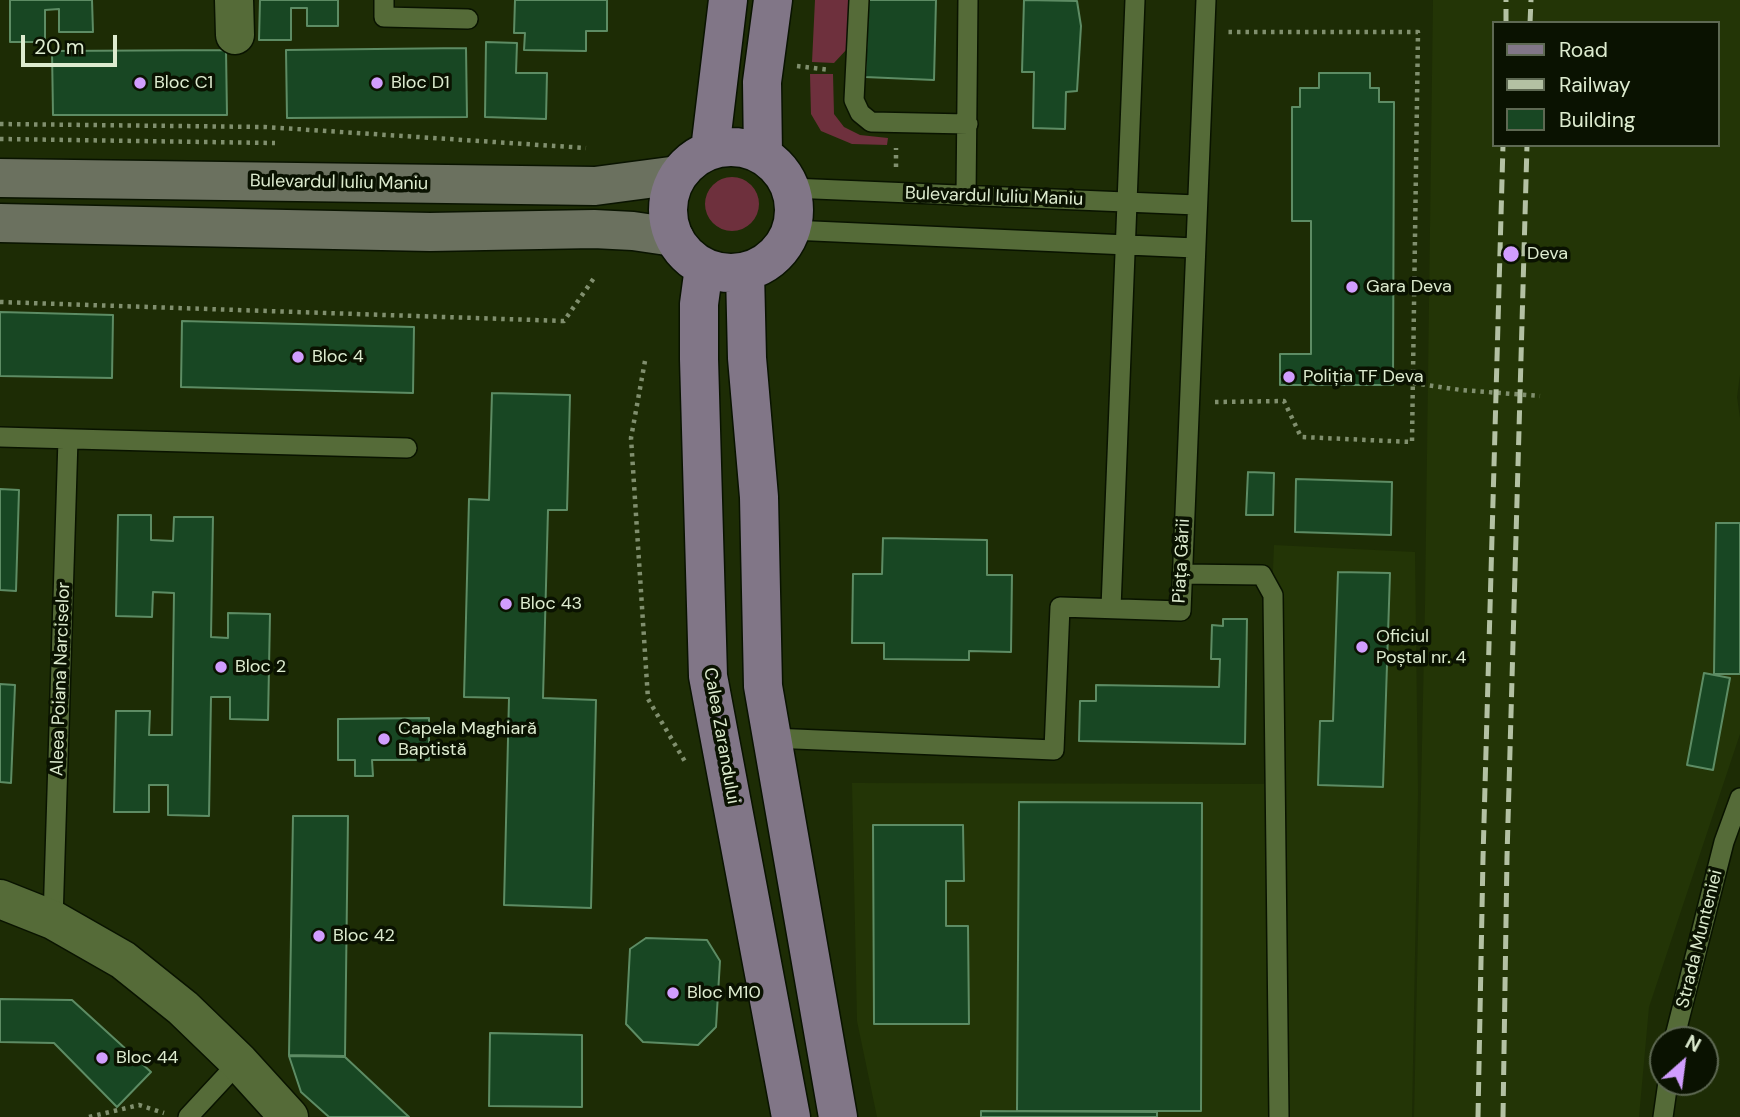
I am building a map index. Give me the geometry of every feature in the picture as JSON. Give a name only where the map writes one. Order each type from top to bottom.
[{"type":"main road","points":[[710,150],[728,0]]},
{"type":"main road","points":[[763,155],[762,82],[773,0]]},
{"type":"main road","points":[[746,148],[763,155],[779,169],[791,188],[795,209],[792,230],[781,249],[765,264],[746,272],[724,273],[704,267],[686,255],[674,237],[668,217],[670,193],[678,175],[692,160],[710,150],[746,148]]},
{"type":"main road","name":"Bulevardul Iuliu Maniu","points":[[0,178],[594,186],[678,175]]},
{"type":"main road","points":[[0,223],[430,232],[594,229],[674,237]]},
{"type":"main road","name":"Calea Zarandului","points":[[704,267],[699,304],[699,359],[708,676],[791,1117]]},
{"type":"main road","points":[[746,272],[747,358],[759,497],[763,686],[838,1117]]},
{"type":"street","points":[[0,899],[54,920],[123,960],[183,1008],[239,1062],[289,1117]]},
{"type":"lane","points":[[384,0],[384,18],[468,19]]},
{"type":"lane","points":[[859,0],[854,100],[860,113],[872,122],[968,124]]},
{"type":"lane","points":[[967,195],[968,0]]},
{"type":"lane","points":[[772,738],[1054,750],[1060,607],[1111,608],[1135,0]]},
{"type":"lane","name":"Piața Gării","points":[[1111,608],[1181,611],[1206,0]]},
{"type":"lane","name":"Bulevardul Iuliu Maniu","points":[[791,188],[1197,205]]},
{"type":"lane","points":[[792,230],[1195,248]]},
{"type":"lane","points":[[0,437],[407,448]]},
{"type":"lane","name":"Aleea Poiana Narciselor","points":[[54,920],[68,439]]},
{"type":"lane","points":[[1182,573],[1262,575],[1273,595],[1279,1117]]},
{"type":"lane","name":"Strada Munteniei","points":[[1678,1026],[1724,842],[1740,798]]},
{"type":"lane","points":[[188,1117],[239,1062]]},
{"type":"lane","points":[[1663,1117],[1666,1096]]},
{"type":"path","points":[[1190,402],[1284,401],[1301,438],[1412,442],[1418,32],[1204,32]]},
{"type":"path","points":[[764,62],[856,73]]},
{"type":"path","points":[[895,192],[897,122]]},
{"type":"path","points":[[0,124],[265,127],[595,148]]},
{"type":"path","points":[[0,302],[564,321],[594,278]]},
{"type":"path","points":[[645,361],[631,438],[648,699],[687,765]]},
{"type":"path","points":[[1413,383],[1461,390],[1541,396]]},
{"type":"path","points":[[89,1117],[139,1105],[165,1113]]},
{"type":"shaded area","points":[[815,0],[849,0],[847,49],[834,63],[812,62]]},
{"type":"shaded area","points":[[1433,0],[1740,0],[1740,375],[1737,397],[1740,418],[1740,734],[1649,1007],[1639,1117],[1414,1117],[1425,605]]},
{"type":"shaded area","points":[[810,74],[833,74],[834,114],[844,127],[860,135],[888,138],[887,145],[852,144],[821,131],[811,114]]},
{"type":"shaded area","points":[[732,177],[751,185],[759,204],[751,223],[732,231],[713,223],[705,204],[713,185]]},
{"type":"shaded area","points":[[1274,545],[1415,552],[1418,793],[1412,1117],[877,1117],[857,1021],[852,783],[1264,784]]},
{"type":"building","points":[[10,0],[92,0],[93,32],[59,32],[59,9],[45,10],[45,42],[10,42]]},
{"type":"building","points":[[260,0],[338,0],[338,26],[307,26],[307,8],[291,8],[291,40],[259,40]]},
{"type":"building","points":[[515,0],[607,0],[607,31],[586,31],[586,51],[524,50],[525,33],[514,33]]},
{"type":"building","points":[[868,0],[936,0],[934,80],[865,77]]},
{"type":"building","points":[[1024,0],[1077,1],[1081,26],[1077,91],[1066,92],[1065,129],[1033,128],[1034,72],[1022,72]]},
{"type":"building","points":[[486,42],[517,43],[516,73],[547,73],[546,119],[485,117]]},
{"type":"building","name":"Bloc D1","points":[[466,48],[467,117],[287,118],[286,50]]},
{"type":"building","name":"Bloc C1","points":[[226,50],[227,115],[53,115],[52,51]]},
{"type":"building","name":"Gara Deva","points":[[1319,73],[1370,73],[1370,88],[1379,88],[1379,102],[1394,102],[1393,385],[1280,385],[1280,354],[1311,354],[1311,221],[1292,221],[1292,107],[1300,107],[1300,88],[1319,88]]},
{"type":"building","points":[[0,312],[113,315],[112,378],[0,376]]},
{"type":"building","name":"Bloc 4","points":[[182,321],[414,327],[413,393],[181,387]]},
{"type":"building","name":"Bloc 43","points":[[492,393],[570,395],[567,510],[548,510],[543,698],[596,700],[591,908],[504,905],[509,698],[464,697],[469,499],[489,500]]},
{"type":"building","points":[[1248,472],[1274,473],[1273,515],[1246,515]]},
{"type":"building","points":[[1296,479],[1392,482],[1391,535],[1295,532]]},
{"type":"building","points":[[0,489],[19,490],[16,591],[0,590]]},
{"type":"building","name":"Bloc 2","points":[[118,515],[151,515],[151,540],[173,541],[174,517],[213,517],[211,637],[228,638],[228,613],[270,614],[268,720],[230,719],[230,697],[211,697],[209,816],[168,815],[168,785],[149,785],[149,812],[114,812],[116,711],[150,711],[149,735],[172,735],[174,593],[153,592],[152,617],[116,616]]},
{"type":"building","points":[[1716,523],[1740,523],[1740,674],[1714,674]]},
{"type":"building","points":[[883,538],[987,540],[987,575],[1012,575],[1011,652],[969,651],[969,660],[884,659],[884,643],[852,643],[853,574],[882,574]]},
{"type":"building","name":"Oficiul Poștal nr. 4","points":[[1338,572],[1390,573],[1383,787],[1318,785],[1320,721],[1333,721]]},
{"type":"building","points":[[1223,619],[1247,619],[1245,744],[1079,741],[1080,701],[1096,701],[1096,685],[1219,687],[1220,659],[1211,659],[1212,625],[1223,626]]},
{"type":"building","points":[[1704,673],[1730,678],[1713,770],[1687,765]]},
{"type":"building","points":[[0,684],[15,685],[11,783],[0,782]]},
{"type":"building","name":"Capela Maghiară Baptistă","points":[[429,718],[429,760],[372,760],[373,776],[355,776],[355,760],[338,760],[338,719]]},
{"type":"building","points":[[1019,802],[1202,803],[1201,1111],[1017,1111]]},
{"type":"building","name":"Bloc 42","points":[[293,816],[348,816],[345,1056],[289,1055]]},
{"type":"building","points":[[873,825],[963,825],[964,881],[946,881],[946,926],[968,926],[969,1024],[874,1024]]},
{"type":"building","name":"Bloc M10","points":[[646,938],[707,940],[720,961],[716,1027],[698,1045],[643,1042],[626,1024],[630,949]]},
{"type":"building","name":"Bloc 44","points":[[0,999],[72,1000],[151,1072],[117,1107],[54,1043],[0,1042]]},
{"type":"building","points":[[490,1033],[582,1035],[582,1107],[489,1106]]},
{"type":"building","points":[[289,1056],[345,1057],[409,1117],[329,1117],[301,1092]]},
{"type":"building","points":[[981,1111],[1157,1112],[1157,1117],[981,1117]]},
{"type":"railway","points":[[1506,0],[1506,21]]},
{"type":"railway","points":[[1530,21],[1531,0]]},
{"type":"railway","points":[[1478,1117],[1503,147]]},
{"type":"railway","points":[[1503,1117],[1507,857],[1527,147]]},
{"type":"place","name":"Bloc C1","points":[[140,83]]},
{"type":"place","name":"Bloc D1","points":[[377,83]]},
{"type":"place","name":"Deva","points":[[1511,254]]},
{"type":"place","name":"Gara Deva","points":[[1352,287]]},
{"type":"place","name":"Bloc 4","points":[[298,357]]},
{"type":"place","name":"Poliția TF Deva","points":[[1289,377]]},
{"type":"place","name":"Bloc 43","points":[[506,604]]},
{"type":"place","name":"Oficiul Poștal nr. 4","points":[[1362,647]]},
{"type":"place","name":"Bloc 2","points":[[221,667]]},
{"type":"place","name":"Capela Maghiară Baptistă","points":[[384,739]]},
{"type":"place","name":"Bloc 42","points":[[319,936]]},
{"type":"place","name":"Bloc M10","points":[[673,993]]},
{"type":"place","name":"Bloc 44","points":[[102,1058]]}]
